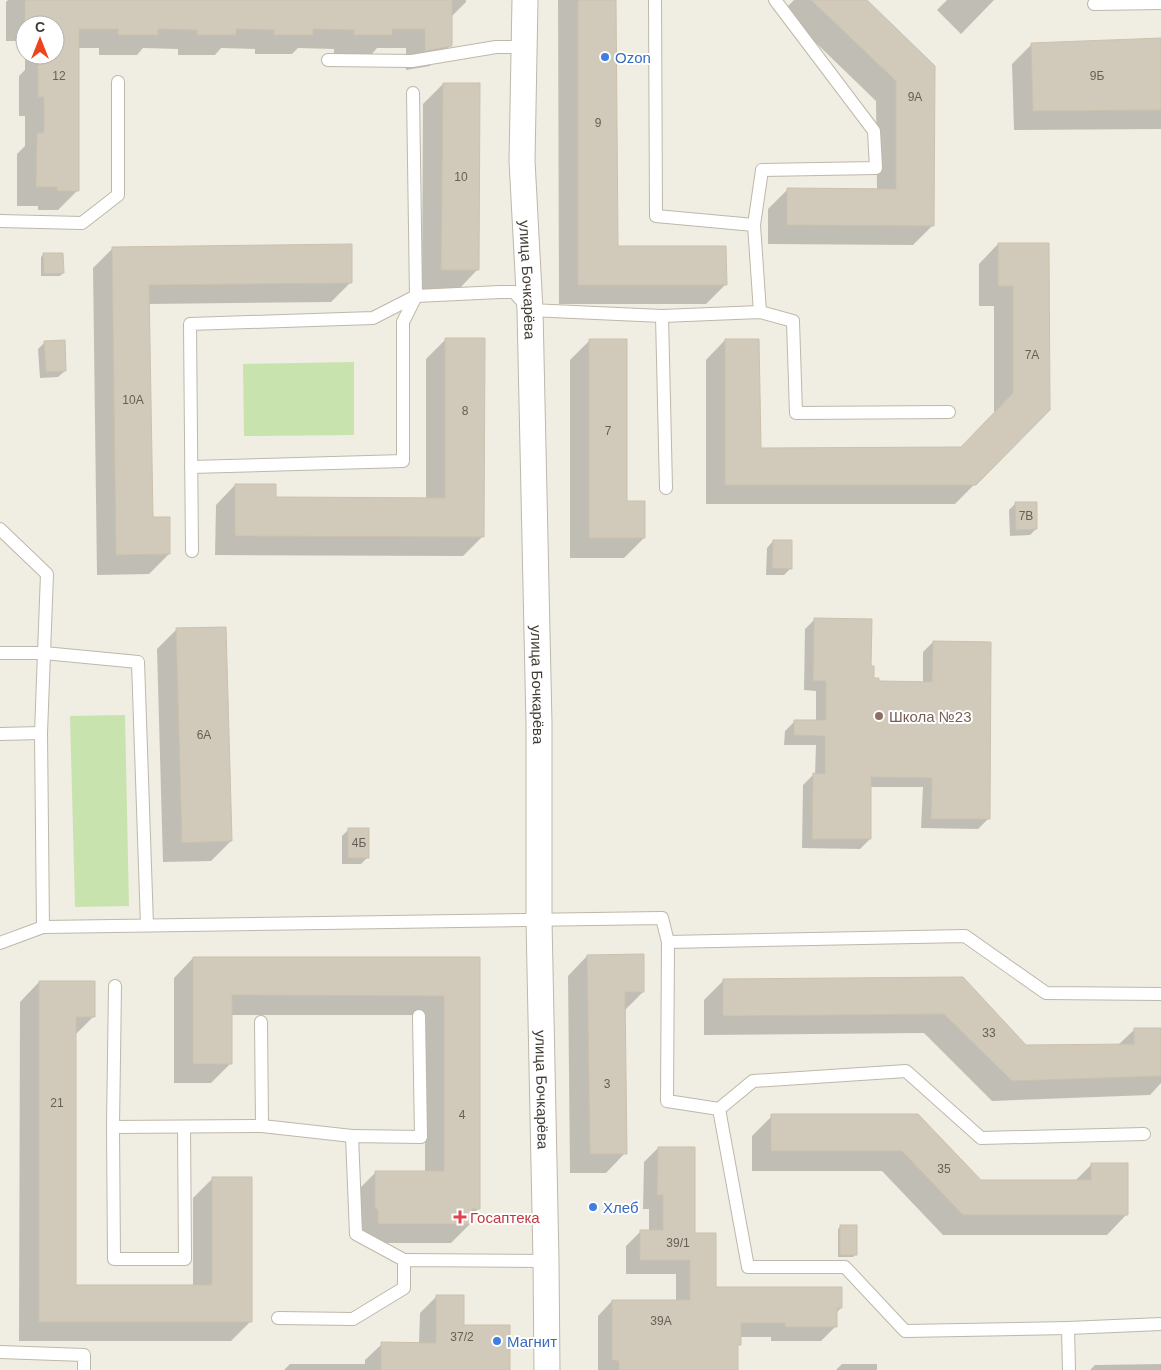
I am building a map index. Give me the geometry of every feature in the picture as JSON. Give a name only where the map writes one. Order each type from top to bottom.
[{"type":"street","name":"улица Бочкарёва","points":[[525,0],[522,161],[530,310],[538,714],[547,1370]]},
{"type":"lane","points":[[655,0],[656,216],[754,225]]},
{"type":"lane","points":[[760,312],[754,225],[762,170],[876,168],[874,131],[775,0]]},
{"type":"lane","points":[[1094,4],[1161,3]]},
{"type":"lane","points":[[328,60],[412,61],[496,47],[525,47]]},
{"type":"lane","points":[[0,221],[82,223],[118,195],[118,82]]},
{"type":"lane","points":[[191,467],[403,461],[402,322],[416,296],[413,93]]},
{"type":"lane","points":[[192,551],[190,324],[373,318],[416,296],[500,292],[514,292],[530,310],[662,316],[760,312],[793,321],[796,412],[949,412]]},
{"type":"lane","points":[[662,316],[666,488]]},
{"type":"lane","points":[[0,529],[47,574],[41,733],[43,927]]},
{"type":"lane","points":[[0,653],[44,653],[138,662],[147,924]]},
{"type":"lane","points":[[0,734],[41,733]]},
{"type":"lane","points":[[0,944],[43,927],[662,918],[668,942],[667,1101],[719,1109],[753,1081],[906,1071],[981,1138],[1144,1134]]},
{"type":"lane","points":[[668,942],[964,936],[1046,993],[1161,994]]},
{"type":"lane","points":[[115,986],[114,1259],[185,1259],[184,1128]]},
{"type":"lane","points":[[113,1128],[262,1126],[352,1136],[421,1137],[419,1016]]},
{"type":"lane","points":[[261,1022],[262,1126]]},
{"type":"lane","points":[[719,1109],[748,1267],[845,1267],[905,1331],[1161,1324]]},
{"type":"lane","points":[[352,1136],[356,1234],[404,1260],[546,1261]]},
{"type":"lane","points":[[278,1318],[353,1319],[404,1288],[404,1260]]},
{"type":"lane","points":[[1068,1328],[1069,1370]]},
{"type":"lane","points":[[0,1352],[84,1355],[84,1370]]},
{"type":"green space","points":[[354,362],[354,435],[244,436],[243,364]]},
{"type":"green space","points":[[125,715],[129,906],[75,907],[70,716]]},
{"type":"building","points":[[25,0],[452,0],[452,46],[425,51],[425,29],[392,29],[392,35],[354,35],[354,30],[313,29],[313,35],[274,35],[274,30],[236,29],[236,35],[197,35],[197,30],[158,29],[158,35],[118,35],[118,29],[79,29],[79,191],[57,191],[57,187],[36,187],[37,133],[44,133],[44,97],[38,97],[38,65],[65,65],[65,15],[25,15]]},
{"type":"building","points":[[578,0],[616,0],[618,246],[726,246],[727,285],[578,285]]},
{"type":"building","points":[[811,0],[867,0],[935,66],[934,226],[787,225],[787,188],[896,189],[896,81]]},
{"type":"building","points":[[1161,38],[1161,110],[1033,111],[1031,43]]},
{"type":"building","points":[[443,83],[480,83],[479,270],[441,270]]},
{"type":"building","points":[[998,243],[1049,243],[1050,410],[976,485],[725,485],[725,339],[759,339],[761,448],[961,447],[1013,393],[1013,286],[998,286]]},
{"type":"building","points":[[352,244],[352,283],[149,285],[153,517],[170,517],[170,554],[116,555],[112,247]]},
{"type":"building","points":[[43,253],[63,253],[64,273],[44,274]]},
{"type":"building","points":[[445,338],[485,338],[484,537],[235,536],[235,484],[276,484],[276,497],[445,498]]},
{"type":"building","points":[[589,339],[627,339],[627,501],[645,501],[645,538],[589,538]]},
{"type":"building","points":[[65,340],[66,371],[46,372],[44,341]]},
{"type":"building","points":[[1015,502],[1037,502],[1037,529],[1016,530]]},
{"type":"building","points":[[773,540],[792,540],[792,569],[772,568]]},
{"type":"building","points":[[814,618],[872,619],[871,666],[874,666],[874,678],[879,678],[879,681],[932,682],[933,641],[991,642],[990,819],[931,819],[932,778],[871,777],[871,839],[812,839],[813,773],[825,774],[825,736],[794,735],[794,720],[826,720],[826,681],[813,681]]},
{"type":"building","points":[[226,627],[232,841],[182,843],[176,628]]},
{"type":"building","points":[[348,828],[369,828],[369,858],[348,858]]},
{"type":"building","points":[[644,954],[644,992],[625,992],[627,1154],[590,1154],[587,955]]},
{"type":"building","points":[[193,957],[480,957],[480,1209],[472,1209],[472,1224],[378,1224],[378,1209],[375,1209],[375,1171],[444,1171],[444,996],[232,995],[232,1064],[193,1064]]},
{"type":"building","points":[[963,977],[1026,1045],[1134,1044],[1134,1028],[1161,1028],[1161,1076],[1012,1081],[944,1014],[723,1016],[723,979]]},
{"type":"building","points":[[39,981],[95,981],[95,1017],[76,1017],[76,1285],[212,1285],[212,1177],[252,1177],[252,1322],[39,1322]]},
{"type":"building","points":[[771,1114],[918,1114],[981,1180],[1091,1180],[1091,1163],[1128,1163],[1128,1215],[963,1215],[902,1151],[771,1151]]},
{"type":"building","points":[[658,1147],[695,1147],[695,1233],[716,1233],[716,1287],[842,1287],[842,1308],[837,1308],[837,1327],[785,1327],[785,1323],[741,1323],[741,1345],[738,1345],[738,1370],[619,1370],[619,1361],[612,1360],[612,1300],[690,1300],[690,1260],[640,1260],[640,1230],[663,1230],[663,1195],[657,1195]]},
{"type":"building","points":[[840,1225],[857,1225],[857,1255],[840,1255]]},
{"type":"building","points":[[436,1295],[464,1295],[464,1325],[510,1325],[510,1370],[381,1370],[381,1342],[436,1343]]},
{"type":"place","name":"Ozon","points":[[605,57]]},
{"type":"place","name":"Школа №23","points":[[879,716]]},
{"type":"place","name":"Хлеб","points":[[593,1207]]},
{"type":"place","name":"Госаптека","points":[[460,1217]]},
{"type":"place","name":"Магнит","points":[[497,1341]]}]
